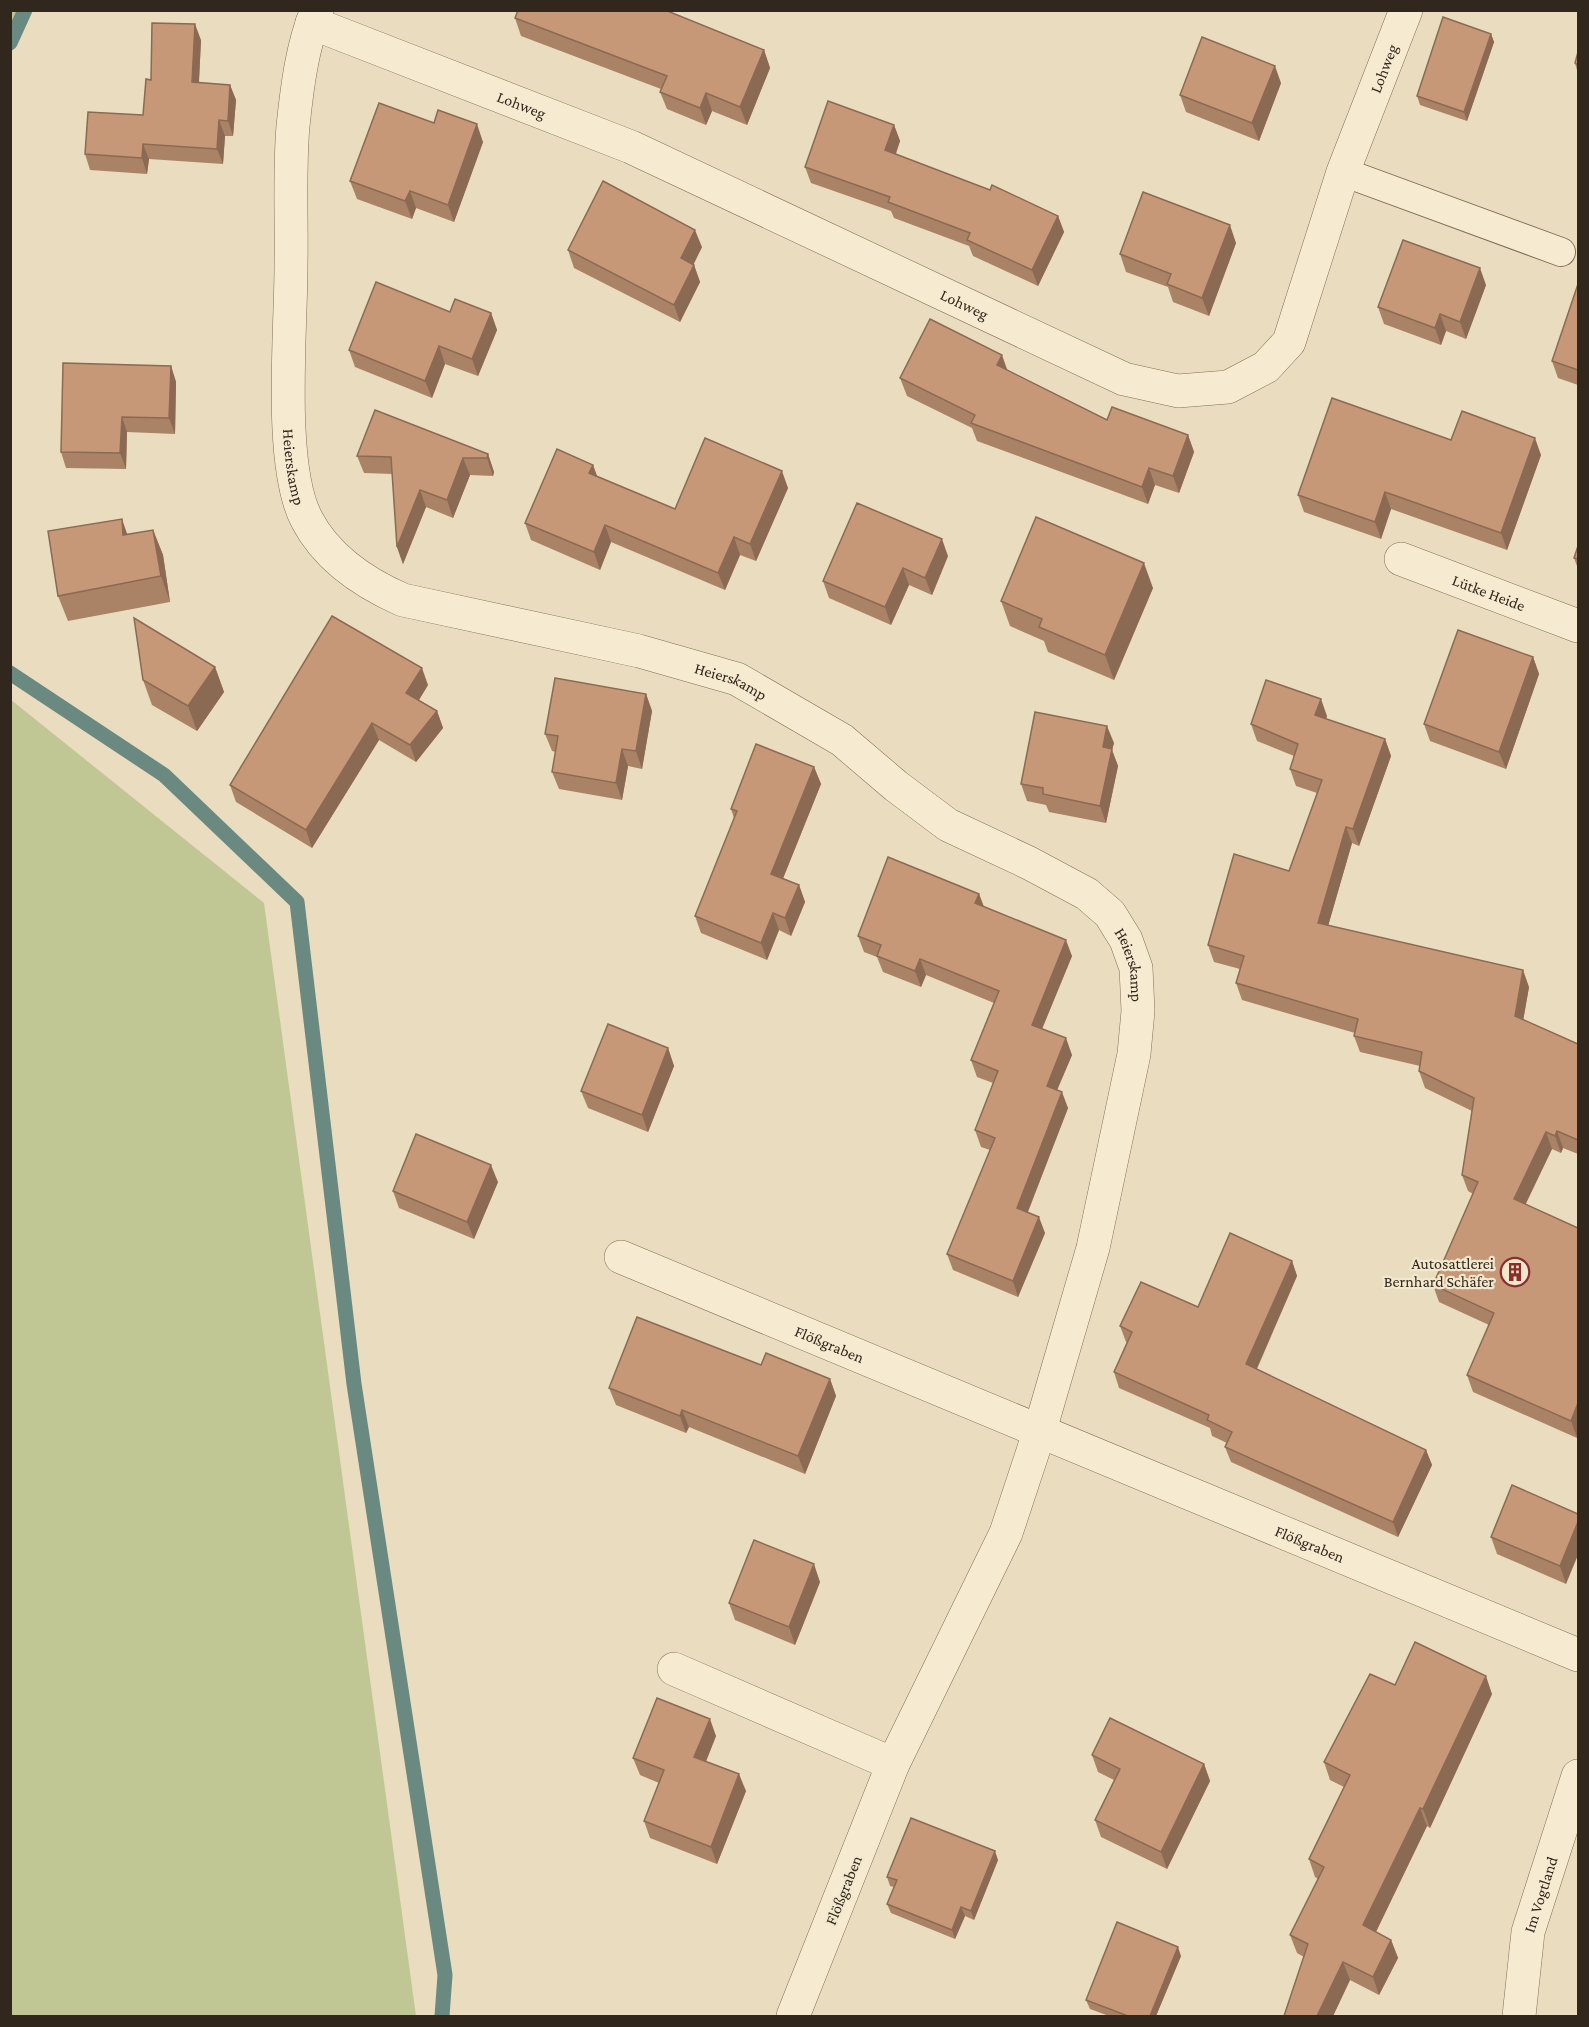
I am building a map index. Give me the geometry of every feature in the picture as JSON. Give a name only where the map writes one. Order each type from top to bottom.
[{"type":"street","name":"Lohweg","points":[[315,17],[631,147],[1124,379],[1178,391],[1228,387],[1266,367],[1289,342],[1343,172],[1406,10]]},
{"type":"street","name":"Heierskamp","points":[[315,17],[300,73],[293,127],[289,431],[294,483],[306,519],[323,545],[356,575],[378,589],[403,600],[639,651],[737,679],[842,740],[896,786],[948,825],[1037,867],[1087,894],[1110,914],[1126,940],[1136,968],[1138,1011],[1134,1054],[1093,1248],[1040,1430]]},
{"type":"street","name":"Lütke Heide","points":[[1401,559],[1578,626]]},
{"type":"street","name":"Flößgraben","points":[[621,1257],[1578,1654]]},
{"type":"street","name":"Flößgraben","points":[[794,2016],[893,1764],[1006,1533],[1040,1430]]},
{"type":"street","points":[[674,1669],[893,1764]]},
{"type":"street","name":"Im Vogtland","points":[[1519,2016],[1528,1932],[1578,1776]]},
{"type":"lane","points":[[1343,172],[1561,252]]},
{"type":"green space","points":[[10,11],[25,11],[11,35]]},
{"type":"green space","points":[[10,699],[264,903],[416,2016],[11,2016]]},
{"type":"building","points":[[518,10],[665,10],[764,50],[740,107],[706,93],[700,108],[660,92],[667,76],[515,18]]},
{"type":"building","points":[[1443,17],[1491,34],[1464,112],[1417,96]]},
{"type":"building","points":[[152,23],[195,24],[192,82],[230,85],[228,121],[219,120],[217,149],[143,144],[142,158],[85,154],[88,112],[143,115],[146,79],[151,80]]},
{"type":"building","points":[[1202,37],[1275,66],[1252,123],[1180,95]]},
{"type":"building","points":[[828,101],[894,125],[885,150],[990,190],[992,185],[1058,216],[1032,270],[967,240],[970,233],[888,202],[890,197],[805,167]]},
{"type":"building","points":[[379,103],[434,123],[438,110],[477,124],[448,205],[410,191],[405,201],[350,181]]},
{"type":"building","points":[[603,181],[695,230],[681,258],[694,265],[674,305],[568,250]]},
{"type":"building","points":[[1143,192],[1230,225],[1202,298],[1167,284],[1171,274],[1120,254]]},
{"type":"building","points":[[1403,240],[1480,268],[1460,322],[1440,314],[1435,328],[1378,307]]},
{"type":"building","points":[[376,282],[450,312],[455,299],[491,313],[472,359],[439,346],[425,381],[349,350]]},
{"type":"building","points":[[1578,284],[1578,370],[1552,361]]},
{"type":"building","points":[[930,319],[1002,355],[997,365],[1107,420],[1112,407],[1188,435],[1173,476],[1149,468],[1142,487],[971,423],[975,415],[900,378]]},
{"type":"building","points":[[63,363],[171,366],[169,418],[122,417],[120,453],[61,452]]},
{"type":"building","points":[[1332,398],[1451,440],[1462,411],[1535,438],[1501,533],[1385,492],[1375,522],[1298,495]]},
{"type":"building","points":[[375,410],[488,454],[487,458],[463,458],[447,500],[420,490],[397,547],[391,457],[357,456]]},
{"type":"building","points":[[705,438],[782,471],[750,544],[734,537],[718,573],[605,525],[594,552],[525,523],[557,449],[593,465],[589,473],[675,509]]},
{"type":"building","points":[[857,503],[942,539],[925,578],[903,568],[885,607],[823,581]]},
{"type":"building","points":[[1036,517],[1144,563],[1105,655],[1039,627],[1042,619],[1001,601]]},
{"type":"building","points":[[122,519],[123,535],[153,530],[161,576],[58,596],[48,531]]},
{"type":"building","points":[[1578,546],[1578,559],[1574,558]]},
{"type":"building","points":[[332,616],[422,668],[406,693],[437,711],[410,745],[372,723],[306,830],[230,785]]},
{"type":"building","points":[[134,618],[215,667],[188,706],[143,680]]},
{"type":"building","points":[[1458,630],[1533,657],[1499,752],[1424,724]]},
{"type":"building","points":[[555,678],[646,694],[636,751],[622,749],[616,783],[552,772],[558,736],[545,734]]},
{"type":"building","points":[[1266,680],[1321,699],[1315,715],[1385,739],[1353,829],[1346,827],[1318,923],[1523,970],[1515,1016],[1578,1044],[1578,1140],[1557,1131],[1555,1136],[1546,1132],[1514,1199],[1578,1228],[1578,1403],[1571,1421],[1467,1375],[1494,1313],[1433,1285],[1478,1182],[1462,1175],[1474,1098],[1419,1071],[1422,1052],[1354,1036],[1358,1019],[1236,983],[1244,956],[1208,945],[1234,854],[1289,871],[1322,780],[1290,769],[1298,744],[1251,724]]},
{"type":"building","points":[[1035,712],[1107,726],[1103,747],[1112,749],[1100,806],[1043,794],[1043,788],[1021,784]]},
{"type":"building","points":[[756,744],[814,767],[771,874],[799,885],[785,918],[773,913],[761,943],[695,916],[737,811],[731,809]]},
{"type":"building","points":[[888,857],[979,894],[975,903],[1066,940],[1032,1025],[1066,1038],[1047,1086],[1062,1092],[1017,1208],[1039,1217],[1013,1281],[947,1254],[995,1138],[975,1130],[998,1071],[971,1060],[999,991],[920,959],[915,971],[877,956],[881,945],[858,936]]},
{"type":"building","points":[[608,1024],[668,1048],[642,1115],[581,1091]]},
{"type":"building","points":[[416,1134],[491,1165],[467,1222],[393,1191]]},
{"type":"building","points":[[1230,1233],[1292,1261],[1246,1364],[1426,1450],[1393,1522],[1225,1447],[1232,1432],[1207,1420],[1209,1415],[1114,1372],[1132,1332],[1120,1326],[1141,1282],[1198,1307]]},
{"type":"building","points":[[637,1317],[761,1365],[766,1353],[830,1379],[798,1456],[682,1410],[680,1416],[609,1388]]},
{"type":"building","points":[[1512,1485],[1578,1514],[1578,1522],[1560,1566],[1491,1537]]},
{"type":"building","points":[[754,1540],[814,1564],[789,1627],[729,1603]]},
{"type":"building","points":[[1415,1642],[1486,1676],[1423,1809],[1420,1808],[1363,1925],[1391,1940],[1373,1977],[1343,1962],[1317,2016],[1284,2016],[1308,1944],[1290,1935],[1324,1867],[1309,1859],[1350,1775],[1324,1762],[1370,1674],[1395,1685]]},
{"type":"building","points":[[657,1698],[710,1719],[694,1757],[739,1774],[711,1847],[644,1821],[664,1770],[633,1758]]},
{"type":"building","points":[[1110,1718],[1204,1764],[1161,1852],[1095,1820],[1120,1769],[1092,1755]]},
{"type":"building","points":[[911,1818],[995,1851],[971,1911],[961,1907],[952,1930],[887,1904],[897,1880],[887,1877]]},
{"type":"building","points":[[1117,1922],[1178,1947],[1150,2016],[1128,2016],[1086,2000]]},
{"type":"waterway","points":[[10,43],[25,10]]},
{"type":"waterway","points":[[10,673],[164,775],[297,902],[354,1384],[445,1975],[442,2016]]},
{"type":"place","name":"Autosattlerei Bernhard Schäfer","points":[[1515,1272]]}]
